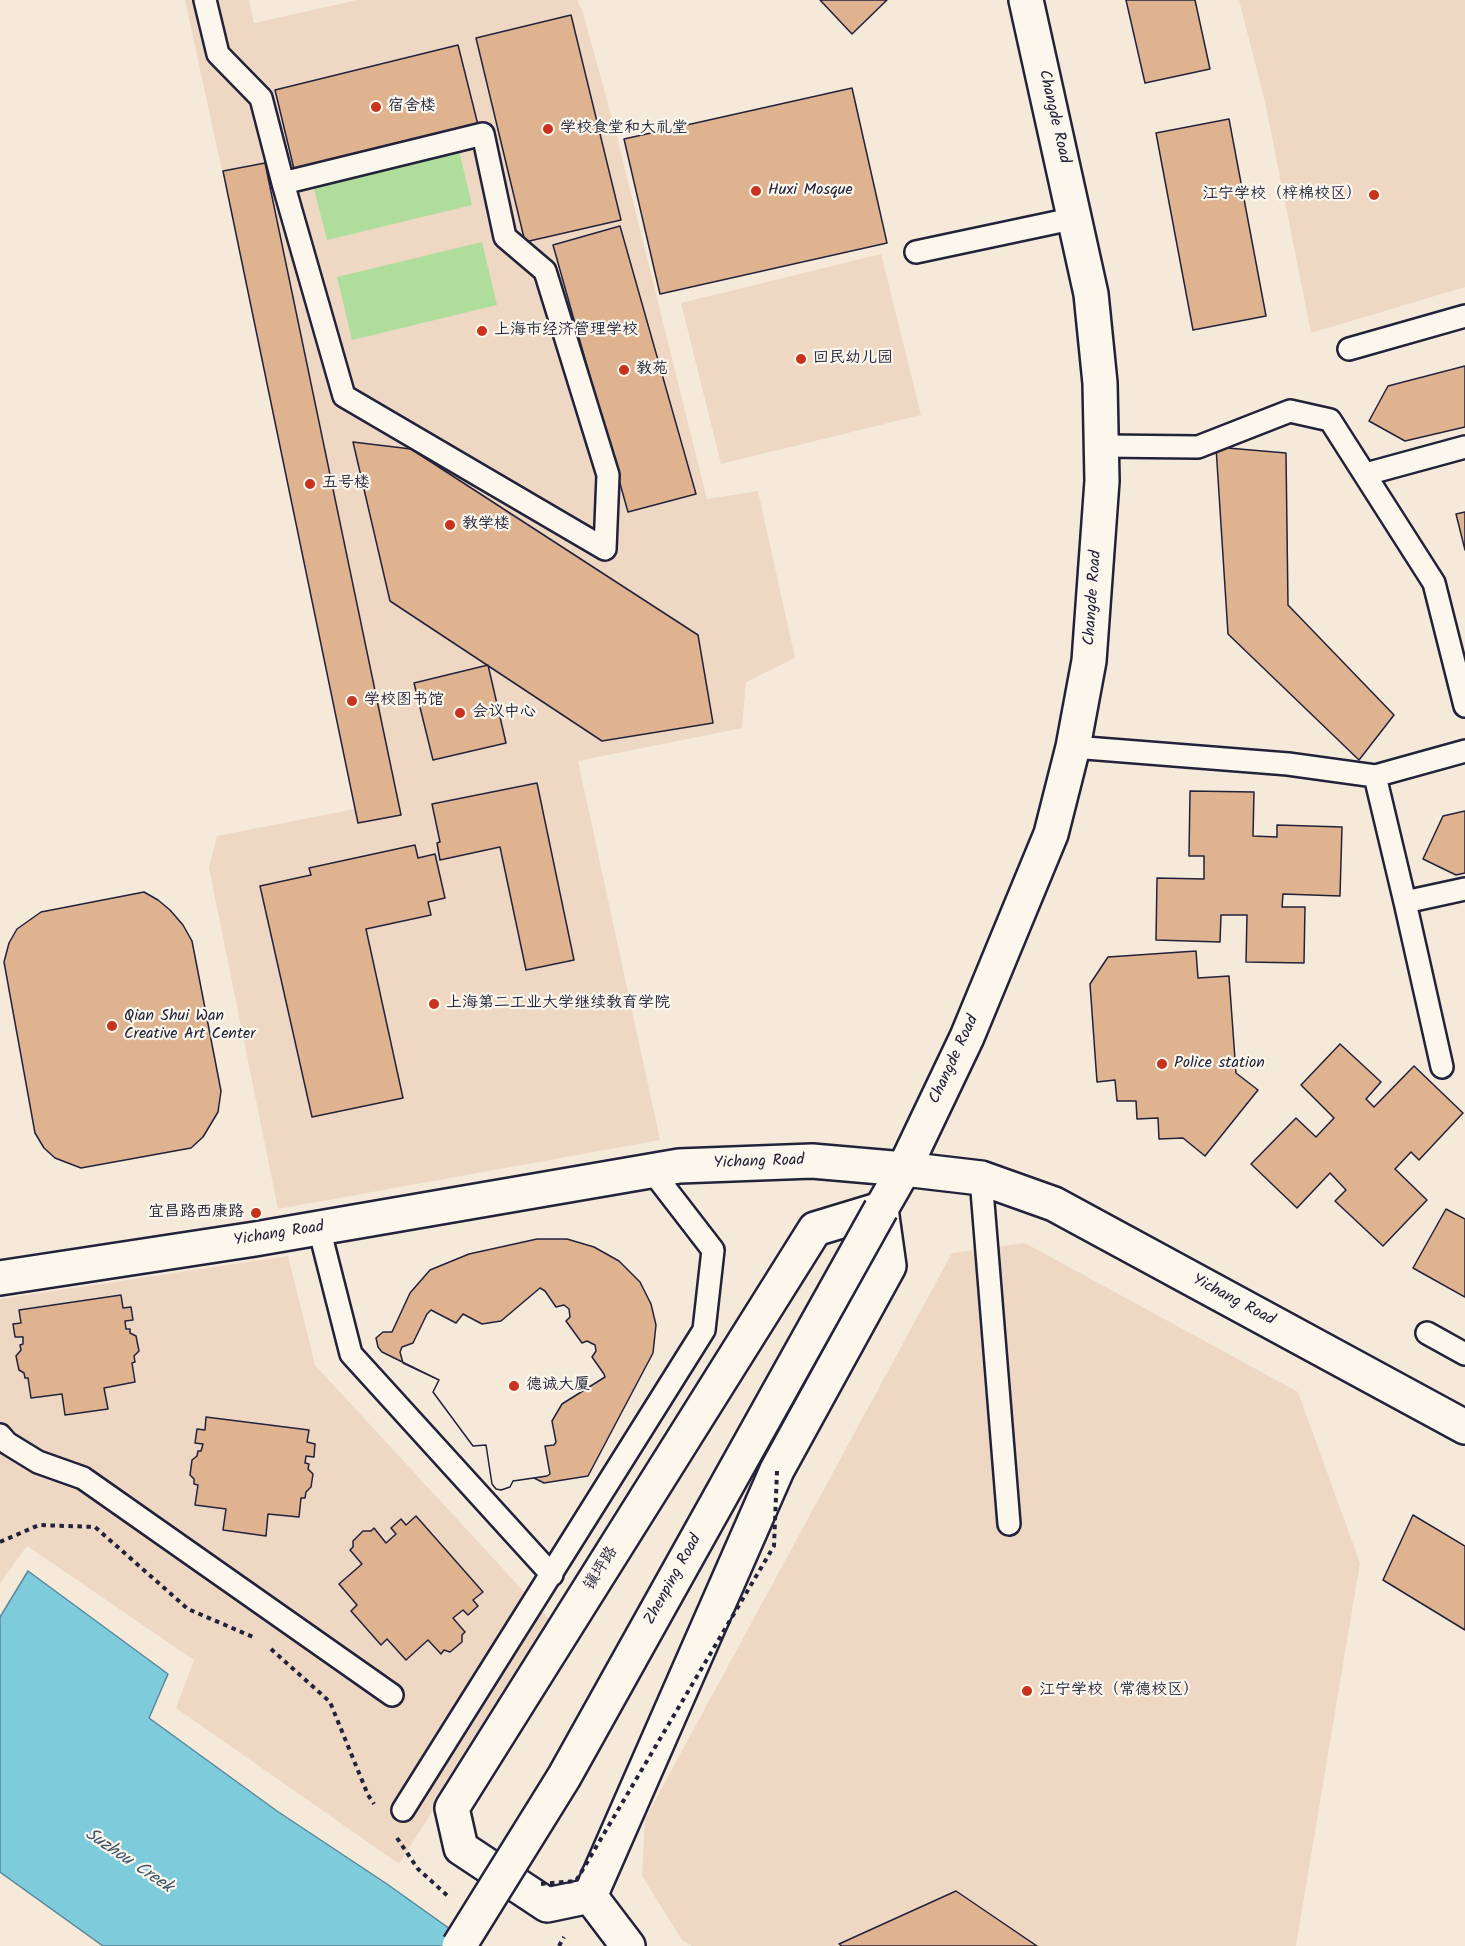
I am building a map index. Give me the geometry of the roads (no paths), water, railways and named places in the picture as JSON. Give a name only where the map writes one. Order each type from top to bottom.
[{"type":"street","name":"Changde Road","points":[[904,1169],[967,1037],[1051,834],[1073,747],[1089,661],[1102,481],[1100,383],[1091,294],[1026,0]]},
{"type":"street","name":"Yichang Road","points":[[0,1278],[318,1228],[679,1166],[812,1161],[904,1169],[981,1178],[1054,1204],[1465,1427]]},
{"type":"street","name":"Zhenping Road","points":[[459,1946],[564,1777],[904,1169]]},
{"type":"street","points":[[628,1946],[590,1896],[777,1470],[889,1266],[881,1209]]},
{"type":"street","name":"镇坪路","points":[[590,1896],[547,1905],[461,1848],[452,1808],[815,1229],[881,1209]]},
{"type":"lane","points":[[205,0],[218,54],[261,98],[283,183],[344,396],[605,549],[608,475],[544,270],[505,237],[483,134],[283,183]]},
{"type":"lane","points":[[916,252],[1076,218]]},
{"type":"lane","points":[[1349,349],[1465,316]]},
{"type":"lane","points":[[1101,446],[1198,447],[1290,411],[1330,420],[1434,583],[1465,706]]},
{"type":"lane","points":[[1366,474],[1465,447]]},
{"type":"lane","points":[[1073,747],[1288,764],[1375,776],[1465,752]]},
{"type":"lane","points":[[1375,776],[1442,1067]]},
{"type":"lane","points":[[1405,902],[1465,889]]},
{"type":"lane","points":[[403,1810],[704,1330],[713,1250],[652,1171]]},
{"type":"lane","points":[[981,1178],[1009,1524]]},
{"type":"lane","points":[[318,1228],[351,1354],[552,1575]]},
{"type":"lane","points":[[1427,1333],[1465,1353]]},
{"type":"lane","points":[[0,1435],[7,1443],[38,1462],[83,1478],[392,1695]]},
{"type":"water","name":"Suzhou Creek","points":[[28,1571],[168,1674],[149,1718],[277,1811],[387,1884],[474,1946],[103,1946],[0,1872],[0,1617]]},
{"type":"place","name":"宿舍楼","points":[[376,107]]},
{"type":"place","name":"学校食堂和大礼堂","points":[[548,129]]},
{"type":"place","name":"Huxi Mosque","points":[[756,191]]},
{"type":"place","name":"江宁学校（梓棉校区）","points":[[1374,195]]},
{"type":"place","name":"上海市经济管理学校","points":[[482,331]]},
{"type":"place","name":"回民幼儿园","points":[[801,359]]},
{"type":"place","name":"教苑","points":[[624,370]]},
{"type":"place","name":"五号楼","points":[[310,484]]},
{"type":"place","name":"教学楼","points":[[450,525]]},
{"type":"place","name":"学校图书馆","points":[[352,701]]},
{"type":"place","name":"会议中心","points":[[460,713]]},
{"type":"place","name":"上海第二工业大学继续教育学院","points":[[434,1004]]},
{"type":"place","name":"Qian Shui Wan Creative Art Center","points":[[112,1026]]},
{"type":"place","name":"Police station","points":[[1162,1064]]},
{"type":"place","name":"宜昌路西康路","points":[[256,1213]]},
{"type":"place","name":"德诚大厦","points":[[514,1386]]},
{"type":"place","name":"江宁学校（常德校区）","points":[[1027,1691]]}]
